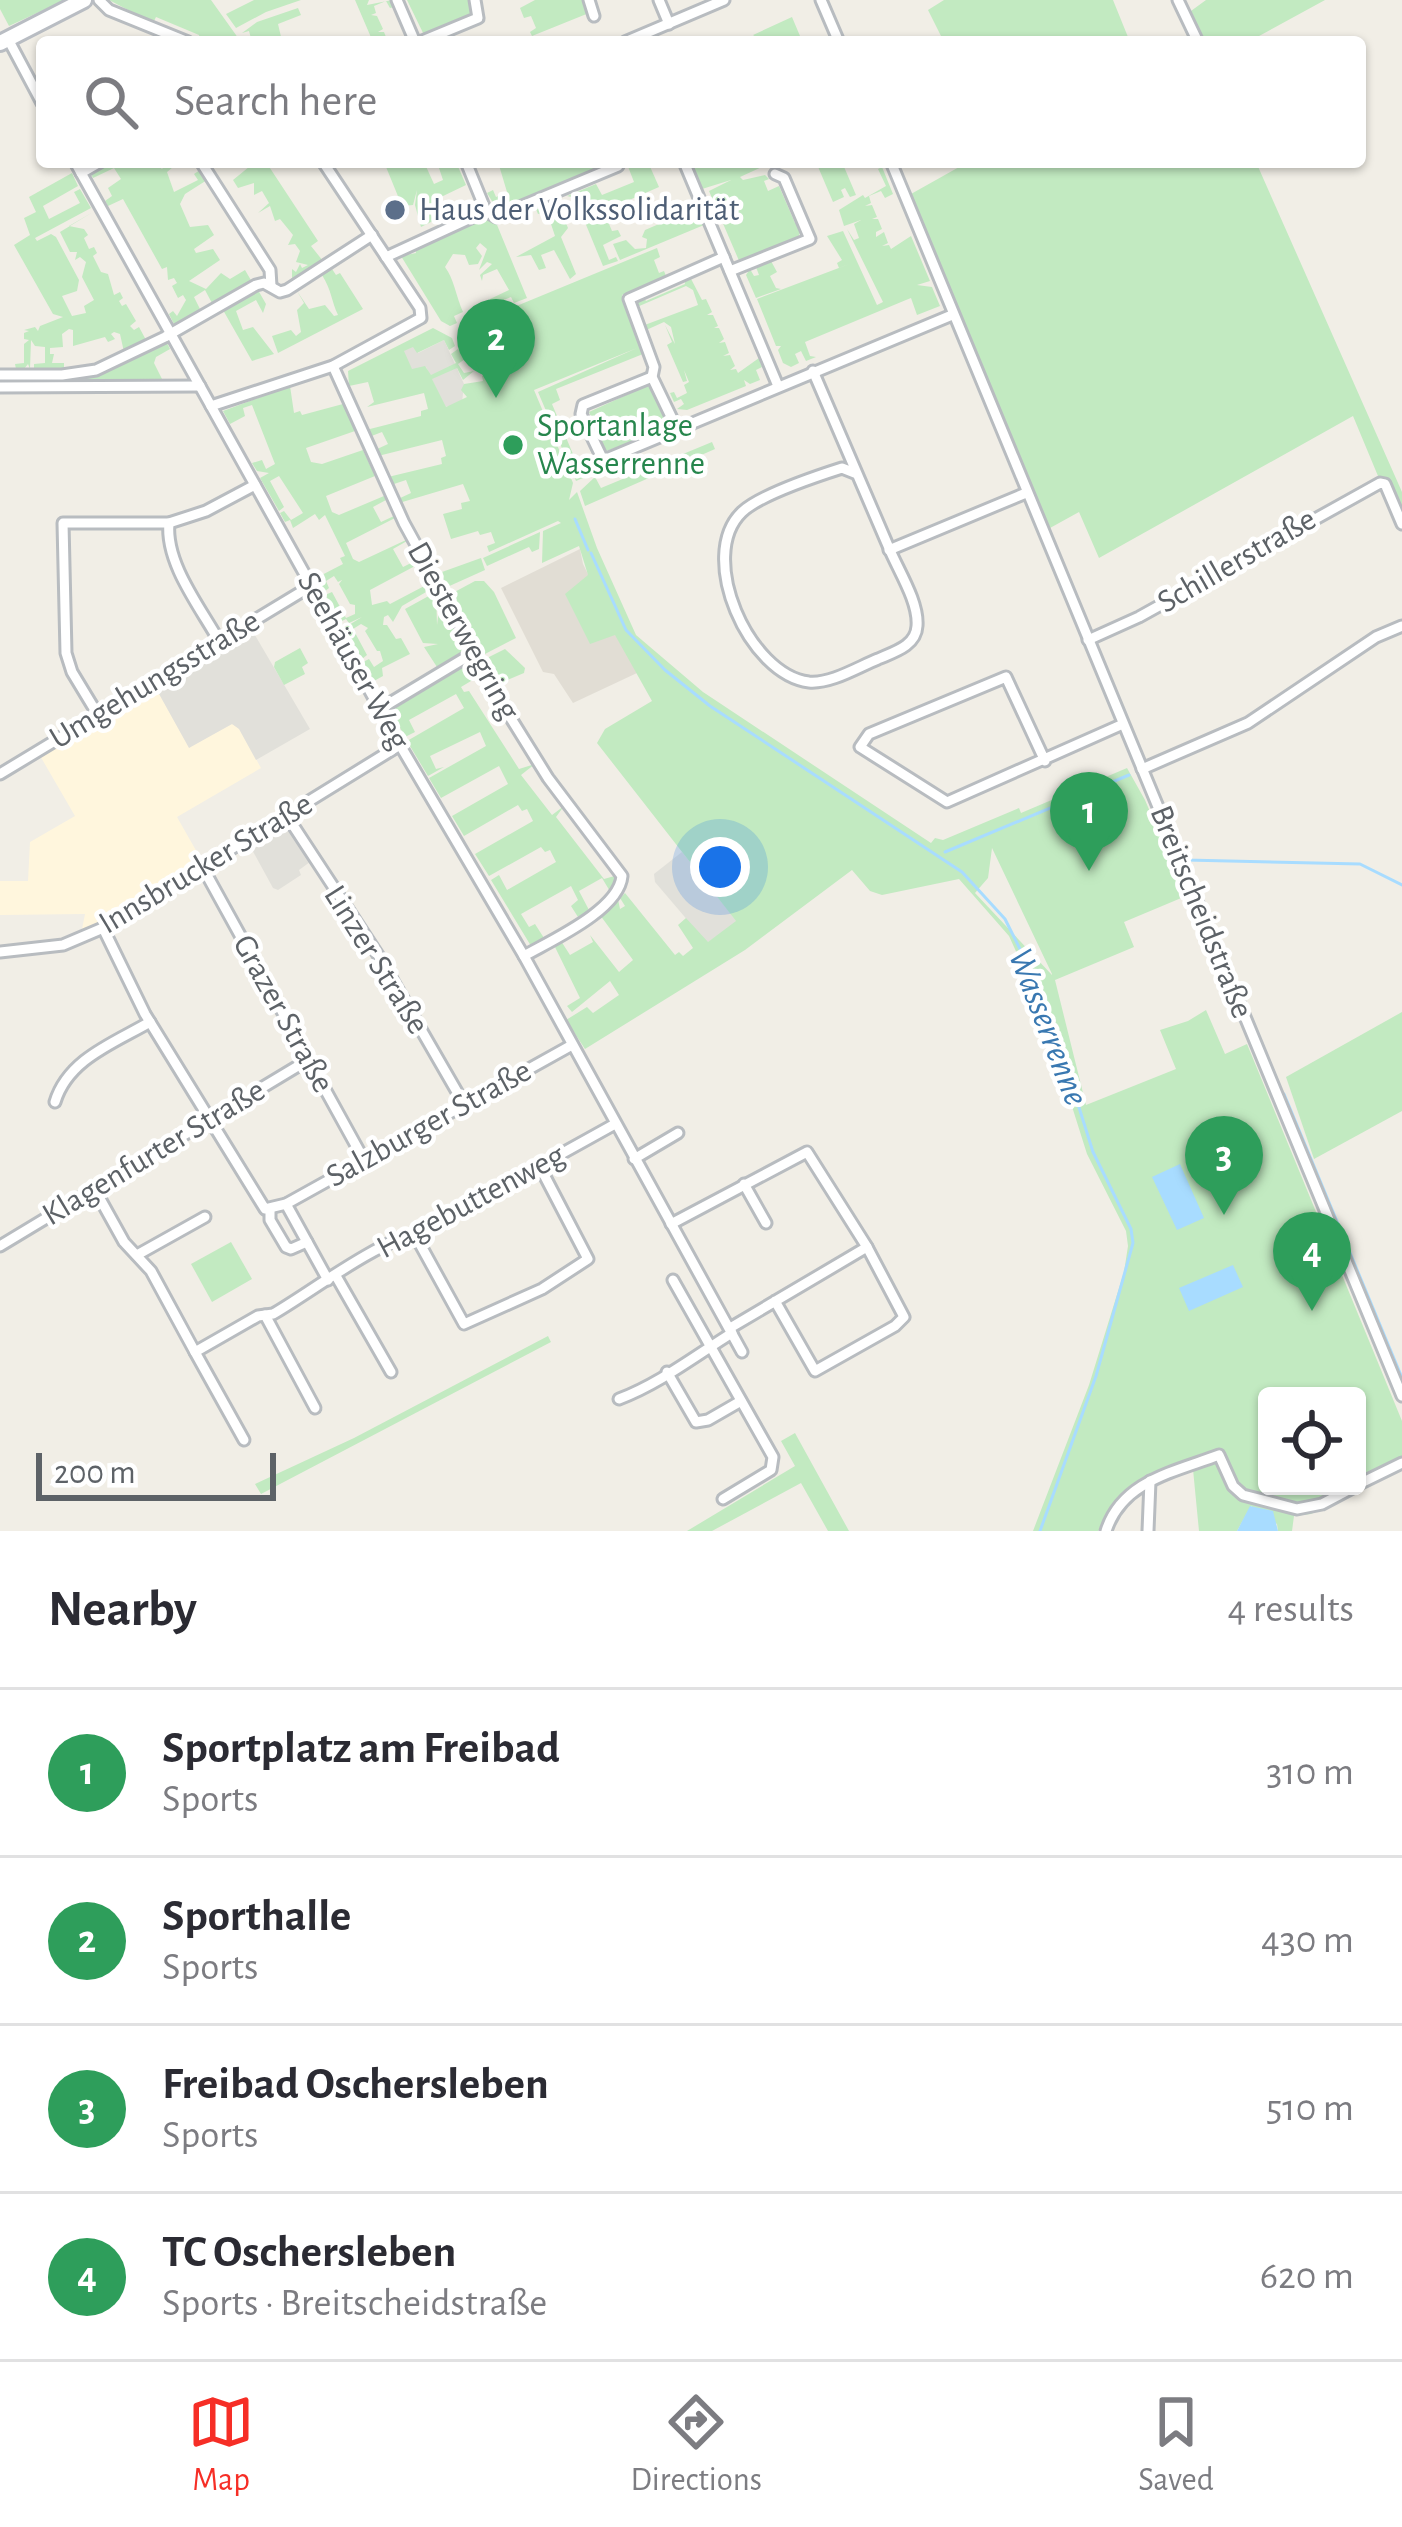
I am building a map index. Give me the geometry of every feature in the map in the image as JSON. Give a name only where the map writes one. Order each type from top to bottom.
[{"type":"street","points":[[36,93],[4,41],[84,0]]},
{"type":"street","points":[[99,0],[109,10],[173,36]]},
{"type":"street","points":[[397,0],[414,36]]},
{"type":"street","points":[[432,36],[478,18],[475,0]]},
{"type":"street","points":[[589,0],[594,16]]},
{"type":"street","points":[[659,0],[669,23]]},
{"type":"street","points":[[641,36],[724,0]]},
{"type":"street","points":[[821,0],[836,36]]},
{"type":"street","points":[[1178,0],[1195,36]]},
{"type":"street","name":"Seehäuser Weg","points":[[79,168],[742,1352]]},
{"type":"street","points":[[205,168],[270,270],[272,286]]},
{"type":"street","points":[[211,406],[333,366],[421,318],[420,308],[327,168]]},
{"type":"street","points":[[468,168],[486,211],[496,217],[613,168]]},
{"type":"street","points":[[687,168],[778,386]]},
{"type":"street","name":"Breitscheidstraße","points":[[893,168],[1402,1396]]},
{"type":"street","points":[[730,272],[810,239],[784,178],[775,174]]},
{"type":"street","points":[[386,256],[486,211]]},
{"type":"street","points":[[0,375],[96,370],[256,285],[287,290],[372,235]]},
{"type":"street","points":[[677,429],[652,377],[654,367],[629,299],[724,257]]},
{"type":"street","points":[[652,377],[583,405],[581,414],[602,458],[952,315]]},
{"type":"street","name":"Diesterwegring","points":[[333,366],[404,524],[531,752],[622,876],[617,892],[596,911],[524,956]]},
{"type":"street","points":[[813,371],[890,550],[917,617],[913,638],[899,650],[830,679],[810,682],[773,664],[742,626],[728,586],[725,556],[730,529],[751,505],[842,468],[857,474]]},
{"type":"street","points":[[0,387],[200,386]]},
{"type":"street","name":"Schillerstraße","points":[[1088,640],[1126,624],[1380,482],[1402,524]]},
{"type":"street","points":[[98,715],[68,662],[63,523],[169,523],[206,511],[255,485]]},
{"type":"street","points":[[890,550],[1026,493]]},
{"type":"street","points":[[169,523],[167,539],[175,560],[220,641]]},
{"type":"street","name":"Umgehungsstraße","points":[[0,774],[311,586]]},
{"type":"street","points":[[1142,769],[1248,723],[1376,637],[1402,626]]},
{"type":"street","points":[[380,709],[475,652]]},
{"type":"street","points":[[1045,761],[1009,677],[869,734],[860,748],[944,802],[1045,761],[1123,724]]},
{"type":"street","name":"Innsbrucker Straße","points":[[0,952],[63,944],[103,928],[400,745]]},
{"type":"street","name":"Linzer Straße","points":[[287,816],[378,955],[464,1104]]},
{"type":"street","name":"Grazer Straße","points":[[202,868],[364,1160]]},
{"type":"street","points":[[103,928],[150,1022],[262,1205],[270,1210],[269,1220],[286,1247],[307,1242],[391,1372]]},
{"type":"street","points":[[55,1102],[60,1083],[76,1066],[150,1022]]},
{"type":"street","name":"Salzburger Straße","points":[[270,1210],[572,1045]]},
{"type":"street","name":"Klagenfurter Straße","points":[[0,1246],[308,1060]]},
{"type":"street","name":"Hagebuttenweg","points":[[194,1352],[615,1124]]},
{"type":"street","points":[[634,1159],[678,1133]]},
{"type":"street","points":[[671,1224],[807,1152],[904,1316],[895,1326],[815,1371],[775,1301]]},
{"type":"street","points":[[415,1235],[464,1324],[542,1289],[588,1259],[540,1167]]},
{"type":"street","points":[[744,1184],[766,1223]]},
{"type":"street","points":[[94,1188],[124,1242],[151,1271],[244,1440]]},
{"type":"street","name":"Salzburger Straße","points":[[286,1204],[307,1242]]},
{"type":"street","points":[[137,1256],[206,1217]]},
{"type":"street","points":[[619,1400],[643,1391],[775,1301],[867,1247]]},
{"type":"street","points":[[673,1280],[774,1463],[771,1470],[723,1498]]},
{"type":"street","points":[[265,1315],[315,1408]]},
{"type":"street","points":[[667,1372],[696,1422],[741,1401]]},
{"type":"street","points":[[1106,1531],[1124,1498],[1150,1481],[1219,1456],[1243,1496],[1297,1509],[1339,1495]]},
{"type":"street","points":[[1366,1481],[1402,1463]]},
{"type":"street","points":[[1148,1531],[1150,1481]]},
{"type":"shaded area","points":[[444,340],[464,384],[462,403],[445,407],[426,367],[412,370],[403,351],[414,346],[418,353]]},
{"type":"shaded area","points":[[580,549],[637,673],[573,703],[554,674],[543,672],[501,588]]},
{"type":"shaded area","points":[[249,625],[310,729],[256,760],[232,724],[189,748],[153,683]]},
{"type":"shaded area","points":[[153,683],[189,747],[232,724],[239,728],[261,768],[177,817],[202,861],[81,934],[85,914],[0,915],[0,881],[28,881],[30,842],[75,816],[39,754]]},
{"type":"shaded area","points":[[283,825],[290,827],[310,862],[299,870],[301,875],[278,890],[250,846]]},
{"type":"shaded area","points":[[682,852],[737,922],[707,943],[655,882],[654,874]]},
{"type":"green space","points":[[0,0],[65,0],[9,26]]},
{"type":"green space","points":[[109,0],[211,0],[237,36],[199,36],[156,17],[153,23]]},
{"type":"green space","points":[[254,0],[301,0],[236,28],[226,14]]},
{"type":"green space","points":[[355,0],[369,0],[367,5],[385,1],[374,6],[376,13],[371,15],[377,16],[383,29],[378,32],[386,36],[370,36]]},
{"type":"green space","points":[[407,0],[472,0],[475,16],[425,36]]},
{"type":"green space","points":[[535,0],[587,0],[589,13],[532,36],[536,28],[531,16],[524,18],[520,8]]},
{"type":"green space","points":[[944,0],[1113,0],[1128,36],[941,36],[928,10]]},
{"type":"green space","points":[[1206,0],[1325,0],[1259,36],[1187,36],[1180,19]]},
{"type":"green space","points":[[298,8],[301,15],[278,24],[281,36],[242,33],[257,22]]},
{"type":"green space","points":[[792,17],[800,36],[754,36]]},
{"type":"green space","points":[[98,168],[114,168],[93,178]]},
{"type":"green space","points":[[114,168],[172,168],[167,172],[174,192],[198,180],[194,174],[200,170],[207,180],[185,194],[180,204],[190,227],[208,225],[214,235],[194,249],[196,253],[213,249],[220,260],[189,281],[206,289],[221,273],[230,279],[245,270],[252,282],[213,305],[205,290],[194,297],[201,311],[175,326],[169,314],[173,311],[177,316],[186,300],[183,295],[178,298],[172,286],[177,283],[174,278],[168,280],[167,267],[162,269],[123,199],[108,206],[105,201],[112,196],[108,188],[121,179]]},
{"type":"green space","points":[[248,168],[270,168],[318,241],[311,246],[323,261],[286,285],[292,269],[296,272],[300,264],[302,268],[308,265],[296,262],[300,251],[295,244],[288,245],[293,235],[280,219],[275,221],[270,206],[258,213],[269,203],[262,191],[254,195],[254,183],[238,188],[233,180]]},
{"type":"green space","points":[[386,168],[427,168],[434,184],[443,180],[439,168],[459,168],[466,185],[429,209],[433,221],[421,227],[415,205],[417,190],[413,205],[402,206]]},
{"type":"green space","points":[[500,168],[606,168],[498,211],[487,193],[493,190],[496,197],[507,192]]},
{"type":"green space","points":[[629,168],[651,168],[659,187],[611,208],[614,215],[607,219],[612,231],[618,230],[621,236],[603,245],[609,260],[616,257],[618,261],[603,266],[575,198],[567,196],[596,184],[602,195],[634,182]]},
{"type":"green space","points":[[693,168],[760,168],[740,177],[765,175],[768,191],[779,186],[795,223],[800,221],[798,238],[740,263],[709,191],[731,180],[702,189]]},
{"type":"green space","points":[[819,168],[845,168],[856,195],[850,197],[845,188],[841,190],[844,197],[833,202]]},
{"type":"green space","points":[[882,168],[893,194],[885,198],[881,191],[869,196],[871,203],[865,206],[872,205],[877,217],[872,219],[878,219],[882,229],[876,237],[884,232],[888,243],[882,246],[891,249],[911,236],[930,281],[917,285],[932,287],[940,306],[917,315],[911,298],[805,342],[810,356],[816,357],[806,361],[801,351],[795,354],[799,363],[791,367],[783,363],[781,346],[776,346],[757,299],[839,268],[837,263],[842,260],[827,236],[843,231],[877,305],[883,302],[847,229],[854,240],[859,238],[854,224],[861,220],[844,226],[839,210],[886,186],[878,169]]},
{"type":"green space","points":[[957,168],[1259,168],[1402,492],[1402,509],[1393,512],[1353,416],[1099,558],[1079,512],[1050,528],[911,194]]},
{"type":"green space","points":[[72,173],[78,186],[43,206],[49,219],[80,203],[74,192],[80,189],[91,208],[35,238],[56,237],[79,280],[77,291],[62,296],[72,316],[86,313],[84,306],[94,300],[82,277],[86,262],[80,257],[75,260],[77,252],[70,252],[60,232],[70,226],[88,235],[84,238],[97,253],[93,256],[101,272],[108,274],[114,295],[120,292],[123,298],[119,301],[136,321],[130,326],[139,327],[146,340],[124,352],[120,334],[114,332],[115,339],[108,342],[105,337],[73,346],[73,330],[69,329],[62,334],[63,347],[50,348],[52,363],[64,363],[64,369],[34,370],[34,364],[45,363],[45,347],[31,340],[30,369],[28,364],[16,369],[15,364],[24,363],[24,344],[29,340],[24,333],[29,331],[24,330],[35,327],[38,331],[63,317],[53,314],[14,245],[30,235],[24,218],[36,212],[29,197]]},
{"type":"green space","points":[[554,195],[568,228],[561,237],[576,274],[570,279],[554,250],[541,255],[546,268],[539,270],[531,255],[516,257],[555,236],[547,212],[538,214],[536,209],[555,201]]},
{"type":"green space","points":[[694,209],[704,225],[620,260],[613,244],[626,240],[635,249],[646,248],[645,230]]},
{"type":"green space","points":[[481,220],[495,220],[527,298],[514,303],[511,297],[491,305],[490,299],[509,290],[497,269],[483,275],[482,281],[480,275],[492,264],[487,262],[479,270],[487,249],[480,243],[478,264],[469,265],[465,255],[453,254],[445,267],[463,312],[454,316],[457,323],[450,326],[441,321],[401,256]]},
{"type":"green space","points":[[657,248],[660,257],[654,260],[659,273],[664,271],[666,276],[622,295],[643,354],[556,389],[560,400],[552,404],[583,478],[576,481],[538,392],[637,348],[534,390],[573,483],[569,500],[577,492],[636,635],[703,692],[931,843],[1019,808],[1021,813],[1127,768],[1186,896],[1124,922],[1134,947],[1055,980],[1086,1105],[1176,1069],[1160,1030],[1206,1010],[1225,1054],[1247,1044],[1402,1421],[1402,1469],[1366,1487],[1366,1387],[1258,1387],[1258,1495],[1349,1495],[1311,1514],[1294,1516],[1292,1531],[1278,1531],[1277,1524],[1251,1506],[1237,1531],[1199,1531],[1192,1459],[1132,1484],[1098,1531],[1033,1531],[1089,1385],[1128,1246],[1126,1231],[1087,1154],[1039,1002],[1009,936],[959,879],[882,895],[870,891],[852,870],[745,950],[585,1049],[566,1020],[587,1007],[593,1013],[619,995],[610,981],[572,1012],[567,1006],[580,998],[554,945],[561,941],[570,955],[593,942],[590,935],[619,972],[633,960],[600,915],[618,899],[620,909],[625,906],[620,898],[625,893],[675,955],[683,956],[693,948],[678,925],[686,918],[708,942],[736,921],[597,743],[605,729],[652,701],[615,635],[590,644],[565,594],[588,575],[579,546],[542,563],[543,531],[561,523],[558,521],[489,552],[487,546],[495,543],[491,532],[451,539],[443,514],[462,509],[461,503],[470,501],[463,484],[399,503],[398,499],[411,493],[406,480],[391,485],[388,477],[442,464],[446,456],[442,440],[378,456],[375,450],[388,444],[382,432],[369,437],[366,430],[421,416],[428,409],[424,393],[367,407],[374,402],[368,382],[349,386],[348,371],[433,328],[452,338],[455,346],[449,350],[444,340],[417,353],[413,347],[404,351],[412,369],[425,366],[431,375],[456,363],[451,354],[458,349],[465,359],[458,364],[464,373],[474,371],[463,380],[457,368],[432,379],[446,407],[467,397],[461,390],[464,384],[483,381],[482,376],[503,367],[506,372],[505,366],[521,359],[487,371],[477,368],[480,363],[471,349],[504,357],[513,346],[506,344],[507,338],[487,332],[485,319]],"holes":[[[992,848],[1052,974],[975,893],[988,878]]]},
{"type":"green space","points":[[771,261],[777,272],[770,276],[781,289],[756,298],[746,275],[750,269],[754,276],[759,275],[756,267]]},
{"type":"green space","points":[[332,269],[340,273],[363,309],[278,353],[272,336],[301,332],[297,310],[304,303],[297,291],[309,309],[325,305],[338,315],[322,275]]},
{"type":"green space","points":[[689,275],[724,339],[719,343],[725,342],[729,353],[723,356],[730,355],[735,366],[730,370],[738,373],[759,358],[762,367],[756,370],[760,380],[750,384],[744,380],[746,386],[687,410],[677,409],[684,404],[681,399],[674,402],[670,393],[677,398],[687,393],[684,385],[689,382],[684,370],[687,381],[683,382],[667,345],[672,342],[665,325],[675,344],[671,327],[664,322],[644,331],[642,326],[698,305],[693,290],[686,286],[637,307],[640,311],[636,313],[633,305],[643,296],[646,301],[685,284],[684,277]]},
{"type":"green space","points":[[258,290],[266,304],[263,313],[256,300],[236,311],[243,330],[253,327],[274,354],[252,361],[223,310]]},
{"type":"green space","points":[[167,343],[170,349],[154,363],[165,385],[80,385],[80,379]]},
{"type":"green space","points":[[290,386],[294,413],[343,404],[355,431],[306,448],[311,462],[322,464],[363,450],[375,476],[326,496],[332,512],[339,515],[384,496],[386,500],[373,507],[381,522],[395,518],[346,543],[353,559],[359,562],[407,541],[393,549],[403,567],[413,562],[415,566],[370,590],[372,605],[390,604],[430,583],[433,588],[402,606],[393,622],[388,615],[384,617],[383,625],[396,639],[401,638],[410,654],[382,668],[383,676],[374,681],[363,662],[369,659],[374,667],[383,661],[365,631],[368,628],[361,624],[353,629],[367,655],[362,659],[344,628],[362,617],[340,622],[325,595],[332,592],[346,618],[355,614],[355,605],[339,584],[342,580],[334,576],[326,581],[329,588],[324,592],[319,582],[325,577],[316,578],[343,564],[340,558],[345,556],[325,515],[319,520],[315,514],[293,528],[290,520],[285,522],[280,513],[284,511],[291,520],[303,513],[279,476],[270,481],[284,507],[279,511],[260,478],[269,473],[257,471],[252,463],[262,460],[266,469],[275,464],[252,405],[243,408],[245,416],[230,424],[223,411]]},
{"type":"green space","points":[[651,387],[662,414],[667,413],[671,429],[606,451],[589,412]]},
{"type":"green space","points":[[712,442],[715,449],[585,506],[580,491],[595,477],[601,488]]},
{"type":"green space","points":[[540,532],[539,549],[532,552],[529,547],[487,566],[483,558]]},
{"type":"green space","points":[[481,558],[485,570],[445,588],[438,575]]},
{"type":"green space","points":[[484,581],[494,592],[516,638],[483,655],[449,595]]},
{"type":"green space","points":[[436,592],[437,625],[440,601],[466,649],[437,667],[424,647],[438,644],[423,643],[405,609]]},
{"type":"green space","points":[[300,648],[308,663],[302,667],[305,674],[284,685],[275,662]]},
{"type":"green space","points":[[505,649],[525,668],[524,673],[498,684],[485,659]]},
{"type":"green space","points":[[469,663],[481,675],[461,687],[469,691],[519,769],[535,764],[521,775],[552,815],[564,806],[556,817],[604,879],[618,875],[611,893],[602,878],[579,891],[589,910],[578,917],[571,906],[578,900],[571,886],[521,914],[544,938],[531,946],[491,880],[499,875],[507,890],[556,862],[550,850],[541,847],[489,876],[475,854],[533,821],[527,809],[522,811],[518,805],[464,836],[452,816],[508,784],[499,766],[441,798],[429,778],[486,746],[480,732],[430,756],[436,769],[444,767],[428,776],[407,741],[464,708],[456,694],[409,720],[415,732],[405,737],[392,713]]},
{"type":"green space","points":[[1402,1012],[1402,1111],[1314,1159],[1286,1077]]},
{"type":"green space","points":[[231,1242],[252,1279],[212,1302],[191,1264]]},
{"type":"green space","points":[[548,1336],[551,1342],[261,1494],[255,1484],[354,1438]]},
{"type":"green space","points":[[795,1433],[849,1531],[828,1531],[801,1483],[712,1531],[687,1531],[795,1466],[781,1441]]},
{"type":"water","points":[[1180,1164],[1204,1218],[1177,1230],[1152,1177]]},
{"type":"water","points":[[1233,1265],[1243,1287],[1189,1311],[1179,1288]]},
{"type":"water","points":[[1250,1506],[1273,1511],[1278,1531],[1237,1531]]},
{"type":"waterway","name":"Wasserrenne","points":[[575,519],[588,550]]},
{"type":"waterway","name":"Wasserrenne","points":[[591,553],[626,630],[665,670],[710,706],[962,872],[1005,919],[1045,999],[1093,1152],[1131,1229],[1133,1243],[1096,1376],[1040,1531]]},
{"type":"waterway","points":[[945,852],[1129,775]]},
{"type":"waterway","points":[[1180,845],[1186,860],[1360,864],[1402,885]]},
{"type":"waterway","points":[[1186,860],[1279,1085]]},
{"type":"waterway","points":[[1284,1094],[1402,1378]]},
{"type":"place","name":"Haus der Volkssolidarität","points":[[395,210]]},
{"type":"place","name":"Sporthalle","points":[[496,398]]},
{"type":"place","name":"Sportanlage Wasserrenne","points":[[513,445]]},
{"type":"place","name":"Sportplatz am Freibad","points":[[1089,871]]},
{"type":"place","name":"Freibad Oschersleben","points":[[1224,1215]]},
{"type":"place","name":"TC Oschersleben","points":[[1312,1311]]}]
